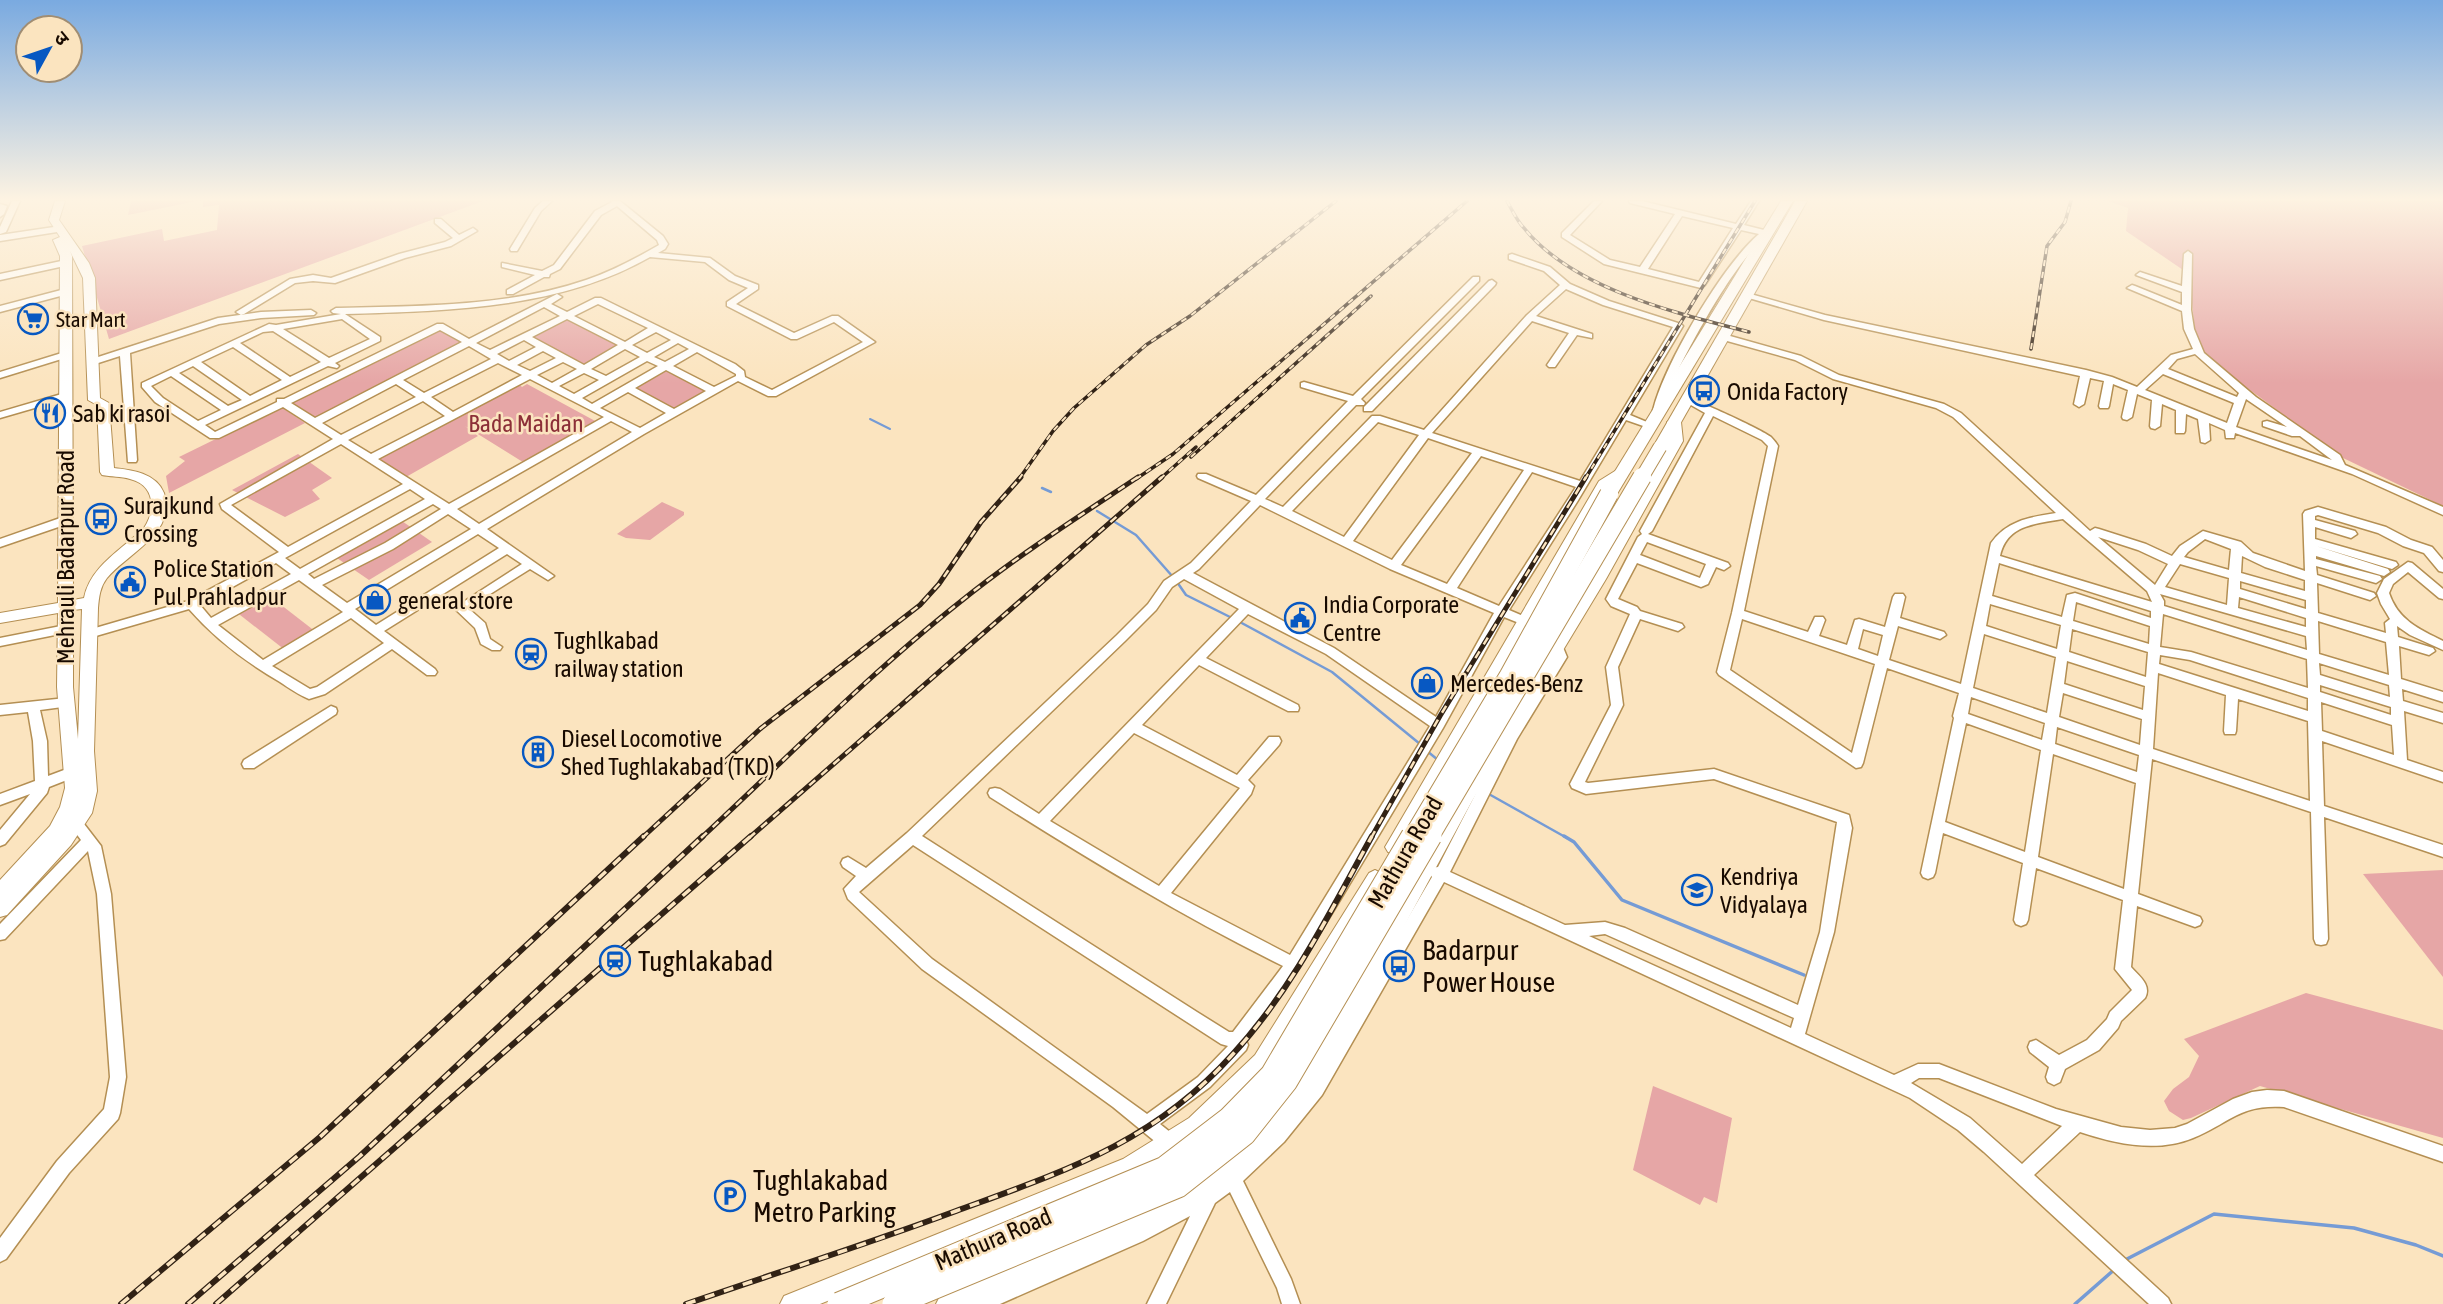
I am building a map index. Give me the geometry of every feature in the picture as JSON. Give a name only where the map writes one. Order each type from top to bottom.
[{"type":"highway","name":"Mathura Road","points":[[827,1300],[1165,1168],[1238,1111],[1272,1075],[1509,675],[1608,487],[1623,470],[1750,262]]},
{"type":"highway","name":"Mathura Road","points":[[894,1304],[1178,1186],[1244,1134],[1293,1070],[1766,262]]},
{"type":"main road","name":"Mehrauli Badarpur Road","points":[[0,892],[56,831],[69,808],[74,788],[66,703],[65,292],[68,262]]},
{"type":"main road","name":"Mehrauli Badarpur Road","points":[[0,909],[65,840],[83,813],[88,791],[86,751],[89,634],[94,585],[114,562],[157,523],[160,504],[154,488],[142,477],[107,472],[103,403],[94,400],[89,278],[74,262]]},
{"type":"main road","name":"Mathura Road","points":[[948,1304],[1167,1205],[1226,1175],[1274,1124],[1325,1052],[1434,871],[1446,833],[1477,788],[1676,441],[1681,410]]},
{"type":"main road","name":"Mathura Road","points":[[792,1304],[827,1300],[1130,1167],[1196,1125],[1262,1062],[1413,816],[1524,621],[1608,487]]},
{"type":"main road","points":[[0,624],[90,605]]},
{"type":"main road","points":[[0,618],[66,610]]},
{"type":"main road","points":[[1413,816],[1446,833]]},
{"type":"main road","points":[[1354,914],[1394,939]]},
{"type":"street","points":[[0,277],[52,262]]},
{"type":"street","points":[[240,312],[293,281],[317,278],[332,281],[386,262]]},
{"type":"street","points":[[434,308],[517,290],[547,275],[563,262]]},
{"type":"street","points":[[92,359],[125,352],[231,318],[465,306],[553,294],[633,262]]},
{"type":"street","points":[[710,262],[732,278],[755,287],[730,304],[794,337],[835,318],[870,341],[772,394],[740,378]]},
{"type":"street","points":[[912,837],[1216,1031],[1231,1040],[1237,1039],[1293,964],[1427,745],[1501,611],[1678,327],[1606,303],[1566,285],[1547,269],[1526,262]]},
{"type":"street","points":[[1609,262],[1703,285],[1717,262]]},
{"type":"street","points":[[1642,271],[1648,262]]},
{"type":"street","points":[[2188,262],[2186,310],[2189,329],[2203,359],[2242,397]]},
{"type":"street","points":[[505,265],[547,275]]},
{"type":"street","points":[[2140,275],[2186,290]]},
{"type":"street","points":[[1169,1142],[927,964],[853,895],[853,886],[912,837],[1121,638],[1476,279]]},
{"type":"street","points":[[1285,512],[1371,413],[1492,283]]},
{"type":"street","points":[[1346,542],[1425,435],[1530,317],[1566,285]]},
{"type":"street","points":[[2132,288],[2186,310]]},
{"type":"street","points":[[517,290],[553,294]]},
{"type":"street","points":[[0,309],[65,292]]},
{"type":"street","points":[[315,422],[544,304],[553,294]]},
{"type":"street","points":[[1747,296],[1824,317],[2109,379],[2203,417],[2230,432],[2341,467],[2443,511]]},
{"type":"street","points":[[431,672],[299,574],[282,555],[226,508],[225,504],[423,398],[525,337],[598,300],[739,370],[740,378]]},
{"type":"street","points":[[544,304],[714,391]]},
{"type":"street","points":[[434,308],[430,318],[440,326],[509,365],[640,432]]},
{"type":"street","points":[[92,359],[206,320],[240,312],[281,309],[317,312]]},
{"type":"street","points":[[127,388],[145,385],[272,326],[344,316],[376,338],[329,364],[197,425]]},
{"type":"street","points":[[1530,317],[1589,336]]},
{"type":"street","points":[[272,326],[346,373]]},
{"type":"street","points":[[145,385],[157,398],[215,436],[440,326]]},
{"type":"street","points":[[551,387],[654,329]]},
{"type":"street","points":[[1552,365],[1575,331]]},
{"type":"street","points":[[525,337],[605,380]]},
{"type":"street","points":[[1723,337],[1798,358],[1836,377],[1950,411],[2065,515],[2155,591],[2312,633]]},
{"type":"street","points":[[573,398],[677,341]]},
{"type":"street","points":[[233,343],[290,381]]},
{"type":"street","points":[[509,365],[543,347]]},
{"type":"street","points":[[592,408],[696,349]]},
{"type":"street","points":[[2126,417],[2137,389],[2179,354],[2199,350]]},
{"type":"street","points":[[125,352],[132,460]]},
{"type":"street","points":[[0,375],[65,355]]},
{"type":"street","points":[[370,459],[563,358]]},
{"type":"street","points":[[194,362],[250,401]]},
{"type":"street","points":[[2160,369],[2242,397]]},
{"type":"street","points":[[171,372],[229,411]]},
{"type":"street","points":[[2078,404],[2086,373]]},
{"type":"street","points":[[262,666],[478,528],[673,413],[740,378]]},
{"type":"street","points":[[2104,406],[2109,379]]},
{"type":"street","points":[[396,380],[453,416]]},
{"type":"street","points":[[2221,383],[2310,438],[2336,457],[2341,467]]},
{"type":"street","points":[[1304,385],[1355,400],[1371,413],[1425,435],[1582,485]]},
{"type":"street","points":[[627,387],[673,413]]},
{"type":"street","points":[[270,391],[284,403],[548,576]]},
{"type":"street","points":[[0,415],[65,396]]},
{"type":"street","points":[[2155,426],[2157,397]]},
{"type":"street","points":[[2230,432],[2242,397]]},
{"type":"street","points":[[2180,431],[2181,408]]},
{"type":"street","points":[[1681,410],[1708,409],[1766,438],[1773,446],[1723,672],[1856,763],[1899,597]]},
{"type":"street","points":[[1646,531],[1708,409]]},
{"type":"street","points":[[1624,416],[1649,425]]},
{"type":"street","points":[[2203,417],[2205,440]]},
{"type":"street","points":[[313,585],[389,546],[610,418]]},
{"type":"street","points":[[2267,424],[2310,438]]},
{"type":"street","points":[[1394,566],[1478,452]]},
{"type":"street","points":[[1450,589],[1530,468]]},
{"type":"street","points":[[1202,476],[1260,500],[1394,566],[1524,621]]},
{"type":"street","points":[[89,634],[192,604],[409,485]]},
{"type":"street","points":[[211,624],[433,499]]},
{"type":"street","points":[[2321,939],[2309,514],[2314,511],[2382,530],[2428,550],[2443,568]]},
{"type":"street","points":[[1928,873],[1964,690],[1997,543],[2006,531],[2017,525],[2065,515]]},
{"type":"street","points":[[0,543],[66,520]]},
{"type":"street","points":[[2310,522],[2351,534]]},
{"type":"street","points":[[2095,532],[2175,560],[2311,597]]},
{"type":"street","points":[[2036,1047],[2056,1071],[2093,1045],[2113,1023],[2115,1017],[2140,993],[2140,988],[2123,970],[2155,650],[2158,608],[2155,591],[2175,560],[2189,544],[2203,535],[2236,545],[2254,559],[2311,580],[2370,596]]},
{"type":"street","points":[[1633,557],[1701,583],[1718,564],[1644,537],[1633,557],[1612,599],[1636,614],[1678,627]]},
{"type":"street","points":[[2232,611],[2236,545]]},
{"type":"street","points":[[375,631],[506,549]]},
{"type":"street","points":[[2310,551],[2384,572],[2310,551]]},
{"type":"street","points":[[1995,558],[2443,697]]},
{"type":"street","points":[[496,647],[485,642],[481,626],[460,608],[529,565]]},
{"type":"street","points":[[2443,594],[2408,566],[2388,582],[2383,593],[2388,610],[2397,621],[2443,646]]},
{"type":"street","points":[[1178,578],[1330,651],[1438,725]]},
{"type":"street","points":[[2233,591],[2312,618],[2429,651]]},
{"type":"street","points":[[2021,920],[2066,624],[2073,597],[2157,624]]},
{"type":"street","points":[[1985,598],[2155,650],[2191,656],[2398,722]]},
{"type":"street","points":[[192,604],[211,624],[262,666],[312,695],[334,713],[249,764]]},
{"type":"street","points":[[1040,822],[1245,610]]},
{"type":"street","points":[[1738,613],[2443,851]]},
{"type":"street","points":[[1636,614],[1612,667],[1617,705],[1577,783],[1586,789],[1714,774],[1838,815],[1846,824],[1827,932],[1796,1038]]},
{"type":"street","points":[[1812,639],[1819,620]]},
{"type":"street","points":[[1893,620],[1940,635]]},
{"type":"street","points":[[1851,652],[1859,623],[1889,633]]},
{"type":"street","points":[[2391,624],[2401,763]]},
{"type":"street","points":[[1978,628],[2151,683]]},
{"type":"street","points":[[1,644],[66,629]]},
{"type":"street","points":[[312,695],[393,643]]},
{"type":"street","points":[[1197,659],[1293,708]]},
{"type":"street","points":[[2153,667],[2314,718]]},
{"type":"street","points":[[2313,678],[2443,718]]},
{"type":"street","points":[[2058,687],[2148,716]]},
{"type":"street","points":[[2230,730],[2232,692]]},
{"type":"street","points":[[0,710],[66,703]]},
{"type":"street","points":[[0,840],[37,797],[42,783],[40,741],[33,705]]},
{"type":"street","points":[[1959,716],[2141,779]]},
{"type":"street","points":[[1132,726],[1247,786],[1162,893]]},
{"type":"street","points":[[2315,734],[2443,777]]},
{"type":"street","points":[[1240,781],[1274,741]]},
{"type":"street","points":[[16,822],[3,798],[72,772]]},
{"type":"street","points":[[1477,788],[1434,871],[1916,1093],[1964,1125],[2162,1304]]},
{"type":"street","points":[[995,793],[1162,893],[1293,964]]},
{"type":"street","points":[[0,1253],[63,1167],[106,1121],[115,1106],[118,1077],[107,923],[96,854],[90,840],[76,824]]},
{"type":"street","points":[[1937,825],[2195,921]]},
{"type":"street","points":[[0,934],[90,840]]},
{"type":"street","points":[[848,863],[866,876]]},
{"type":"street","points":[[1332,901],[1354,914]]},
{"type":"street","points":[[1563,931],[1605,928],[1620,933],[1803,1015]]},
{"type":"street","points":[[1147,1124],[1204,1082],[1240,1045],[1237,1039]]},
{"type":"street","points":[[1893,1083],[1918,1071],[1939,1071],[2078,1123],[2141,1138],[2176,1136],[2246,1100],[2264,1096],[2284,1099],[2443,1154]]},
{"type":"street","points":[[2022,1175],[2078,1123]]},
{"type":"street","points":[[1156,1304],[1209,1197],[1226,1175],[1285,1285],[1292,1304]]},
{"type":"street","points":[[979,1304],[1137,1235],[1209,1197]]},
{"type":"green space","points":[[87,262],[318,262],[109,339]]},
{"type":"green space","points":[[2171,262],[2443,262],[2443,506],[2341,457],[2197,351],[2189,274]]},
{"type":"green space","points":[[565,317],[625,347],[583,370],[524,339]]},
{"type":"green space","points":[[440,328],[467,342],[316,421],[287,403]]},
{"type":"green space","points":[[665,368],[706,390],[671,412],[628,389]]},
{"type":"green space","name":"Bada Maidan","points":[[519,384],[522,387],[527,384],[597,422],[526,464],[465,426],[478,436],[406,477],[376,459]]},
{"type":"green space","points":[[281,407],[305,423],[169,493],[166,476],[185,461],[179,457]]},
{"type":"green space","points":[[298,454],[332,478],[312,490],[320,499],[285,517],[232,490]]},
{"type":"green space","points":[[662,502],[684,512],[684,515],[650,540],[626,538],[617,534]]},
{"type":"green space","points":[[399,519],[432,542],[369,580],[334,556]]},
{"type":"green space","points":[[267,594],[316,632],[285,650],[235,611]]},
{"type":"green space","points":[[2443,870],[2443,977],[2363,874]]},
{"type":"green space","points":[[2306,993],[2443,1030],[2443,1138],[2260,1086],[2191,1118],[2183,1120],[2169,1111],[2164,1101],[2173,1089],[2189,1077],[2199,1056],[2184,1039]]},
{"type":"green space","points":[[1653,1086],[1732,1118],[1717,1203],[1704,1197],[1700,1205],[1633,1170]]},
{"type":"waterway","points":[[870,419],[890,429]]},
{"type":"waterway","points":[[1042,488],[1051,492]]},
{"type":"waterway","points":[[1097,511],[1136,535],[1173,577]]},
{"type":"waterway","points":[[1177,582],[1186,595],[1232,618]]},
{"type":"waterway","points":[[1238,621],[1332,672],[1420,744]]},
{"type":"waterway","points":[[1427,751],[1438,760]]},
{"type":"waterway","points":[[1487,793],[1567,838]]},
{"type":"waterway","points":[[1564,836],[1574,842],[1622,900],[1804,975]]},
{"type":"waterway","points":[[2125,1260],[2214,1214],[2354,1228],[2416,1245],[2443,1256]]},
{"type":"waterway","points":[[2075,1304],[2115,1269]]},
{"type":"railway","points":[[1019,479],[1053,431],[1074,408],[1146,345],[1190,316],[1259,262]]},
{"type":"railway","points":[[1136,479],[1173,454],[1396,262]]},
{"type":"railway","points":[[1563,262],[1597,283],[1685,315]]},
{"type":"railway","points":[[1685,315],[1718,262]]},
{"type":"railway","points":[[2031,349],[2045,262]]},
{"type":"railway","points":[[1191,457],[1371,296]]},
{"type":"railway","points":[[1585,479],[1685,315]]},
{"type":"railway","points":[[1685,315],[1749,332]]},
{"type":"railway","points":[[1160,479],[1196,447]]},
{"type":"railway","points":[[642,838],[760,729],[920,605],[939,584],[981,522],[1021,477]]},
{"type":"railway","points":[[701,838],[860,687],[926,630],[1003,569],[1138,477]]},
{"type":"railway","points":[[749,838],[1162,477]]},
{"type":"railway","points":[[1371,838],[1440,716],[1586,477]]},
{"type":"railway","points":[[121,1304],[320,1137],[644,836]]},
{"type":"railway","points":[[188,1304],[360,1156],[703,836]]},
{"type":"railway","points":[[216,1304],[751,836]]},
{"type":"railway","points":[[686,1304],[1034,1182],[1105,1151],[1139,1132],[1203,1085],[1233,1054],[1274,1004],[1325,922],[1372,836]]},
{"type":"place","name":"Star Mart","points":[[33,319]]},
{"type":"place","name":"Onida Factory","points":[[1704,391]]},
{"type":"place","name":"Sab ki rasoi","points":[[50,413]]},
{"type":"place","name":"Surajkund Crossing","points":[[101,519]]},
{"type":"place","name":"Police Station Pul Prahladpur","points":[[130,582]]},
{"type":"place","name":"general store","points":[[375,600]]},
{"type":"place","name":"India Corporate Centre","points":[[1300,618]]},
{"type":"place","name":"Tughlkabad railway station","points":[[531,654]]},
{"type":"place","name":"Mercedes-Benz","points":[[1427,683]]},
{"type":"place","name":"Diesel Locomotive Shed Tughlakabad (TKD)","points":[[538,752]]},
{"type":"place","name":"Kendriya Vidyalaya","points":[[1697,890]]},
{"type":"place","name":"Tughlakabad","points":[[615,961]]},
{"type":"place","name":"Badarpur Power House","points":[[1399,966]]},
{"type":"place","name":"Tughlakabad Metro Parking","points":[[730,1196]]}]
